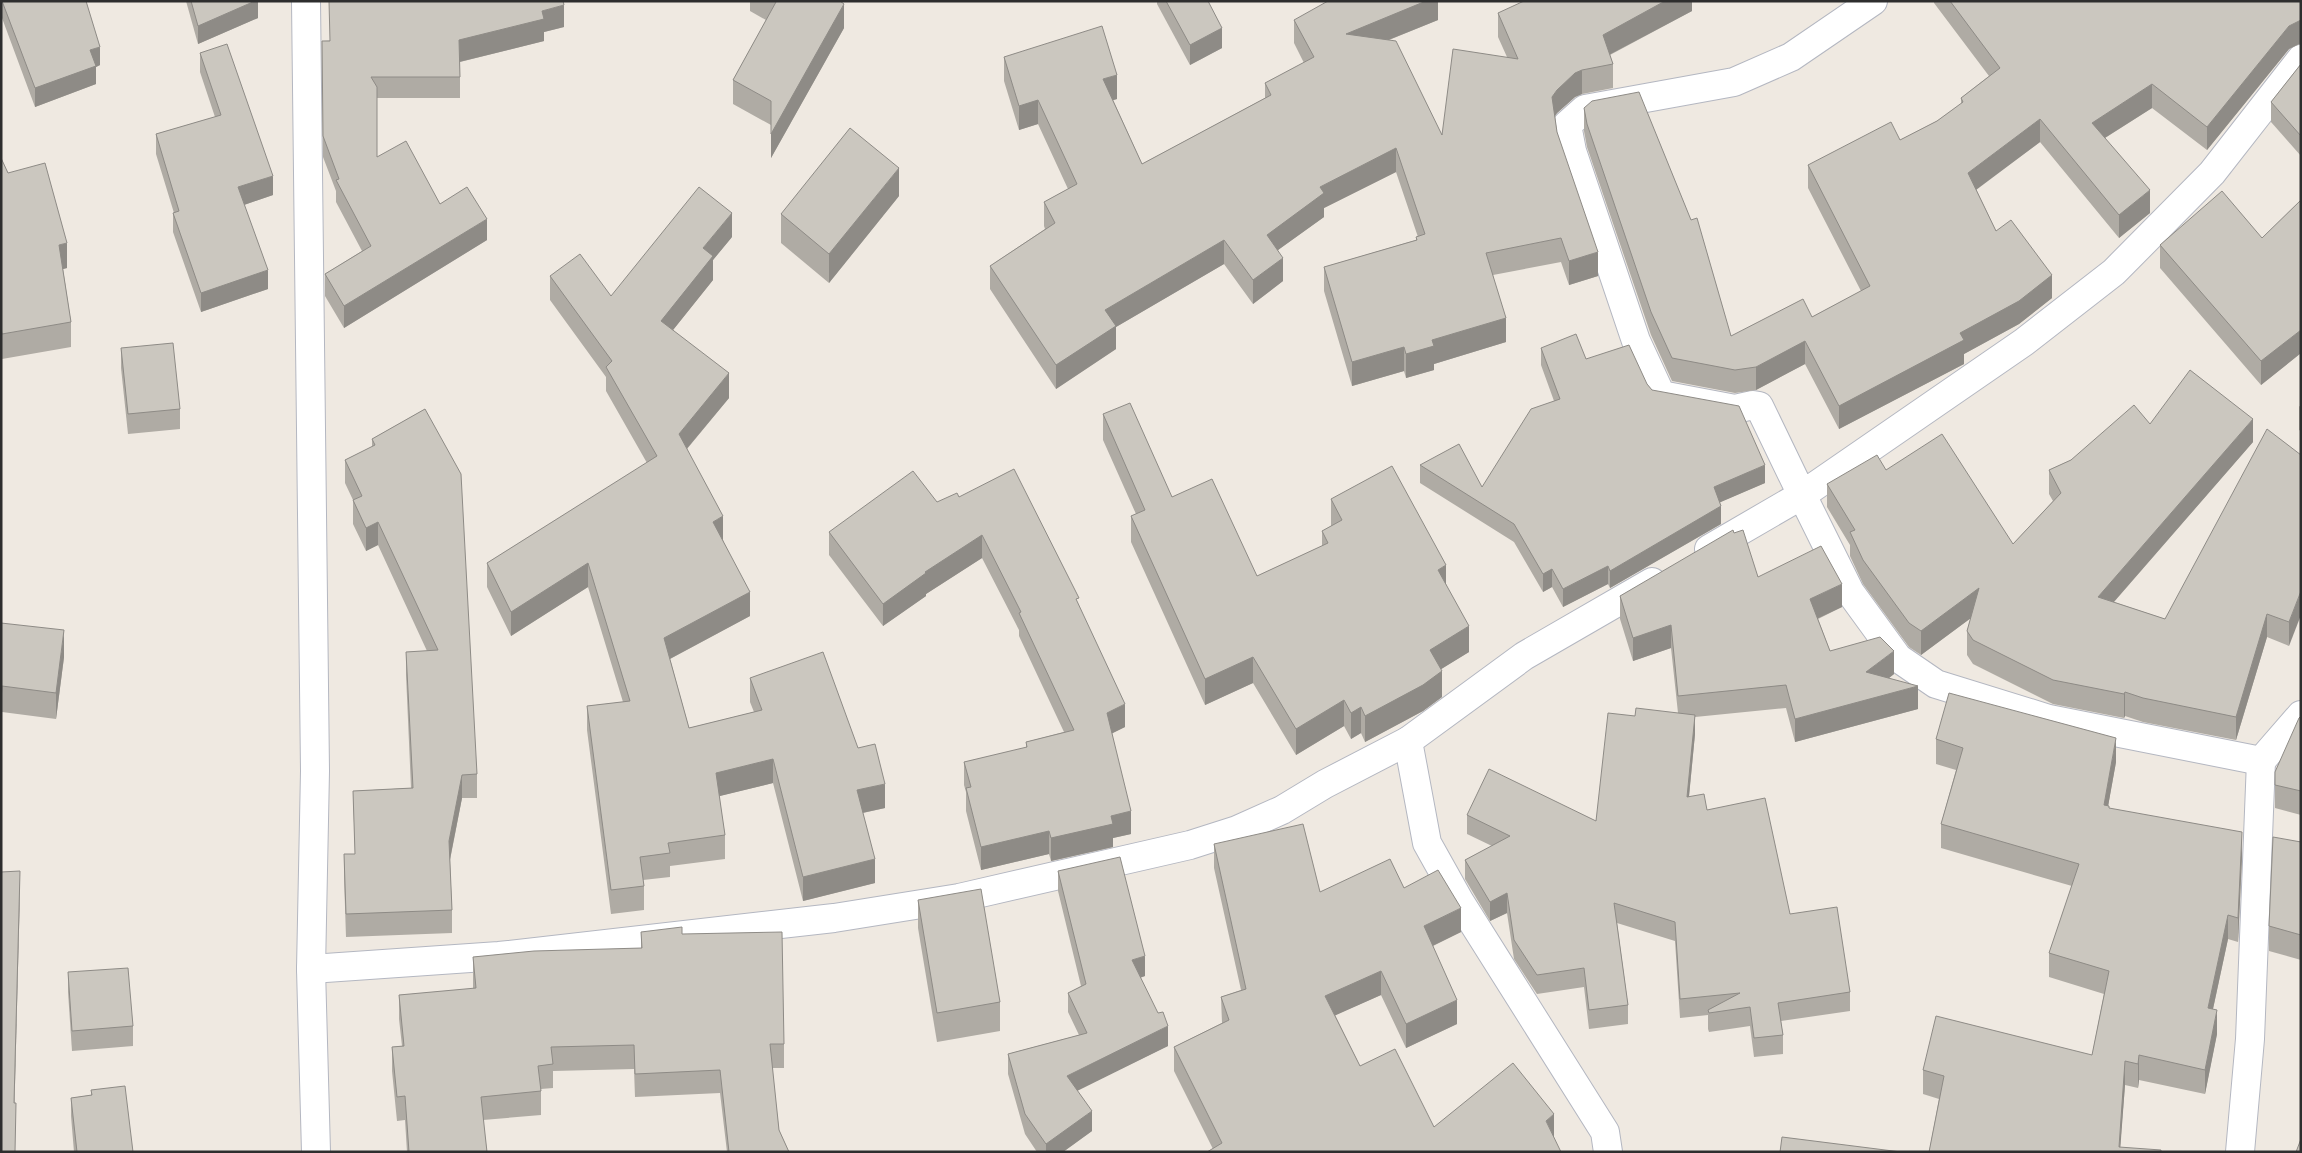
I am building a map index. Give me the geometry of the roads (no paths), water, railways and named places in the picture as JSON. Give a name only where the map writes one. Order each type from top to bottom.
[{"type":"street","points":[[306,1],[315,771],[311,969],[316,1152]]},
{"type":"street","points":[[1872,1],[1791,57],[1734,82],[1584,109],[1567,125],[1572,151],[1636,341],[1661,394],[1735,409],[1753,405],[1760,406],[1850,592],[1898,658],[1936,684],[2049,718],[2261,761]]},
{"type":"street","points":[[311,969],[499,956],[834,918],[959,898],[1190,845],[1236,830],[1282,810],[1325,784],[1408,741],[1524,656],[1802,496],[2024,342],[2114,272],[2212,173],[2301,59]]},
{"type":"street","points":[[2240,1152],[2250,1039],[2261,761],[2301,715]]},
{"type":"street","points":[[1408,741],[1427,844],[1460,902],[1605,1132],[1608,1152]]}]
